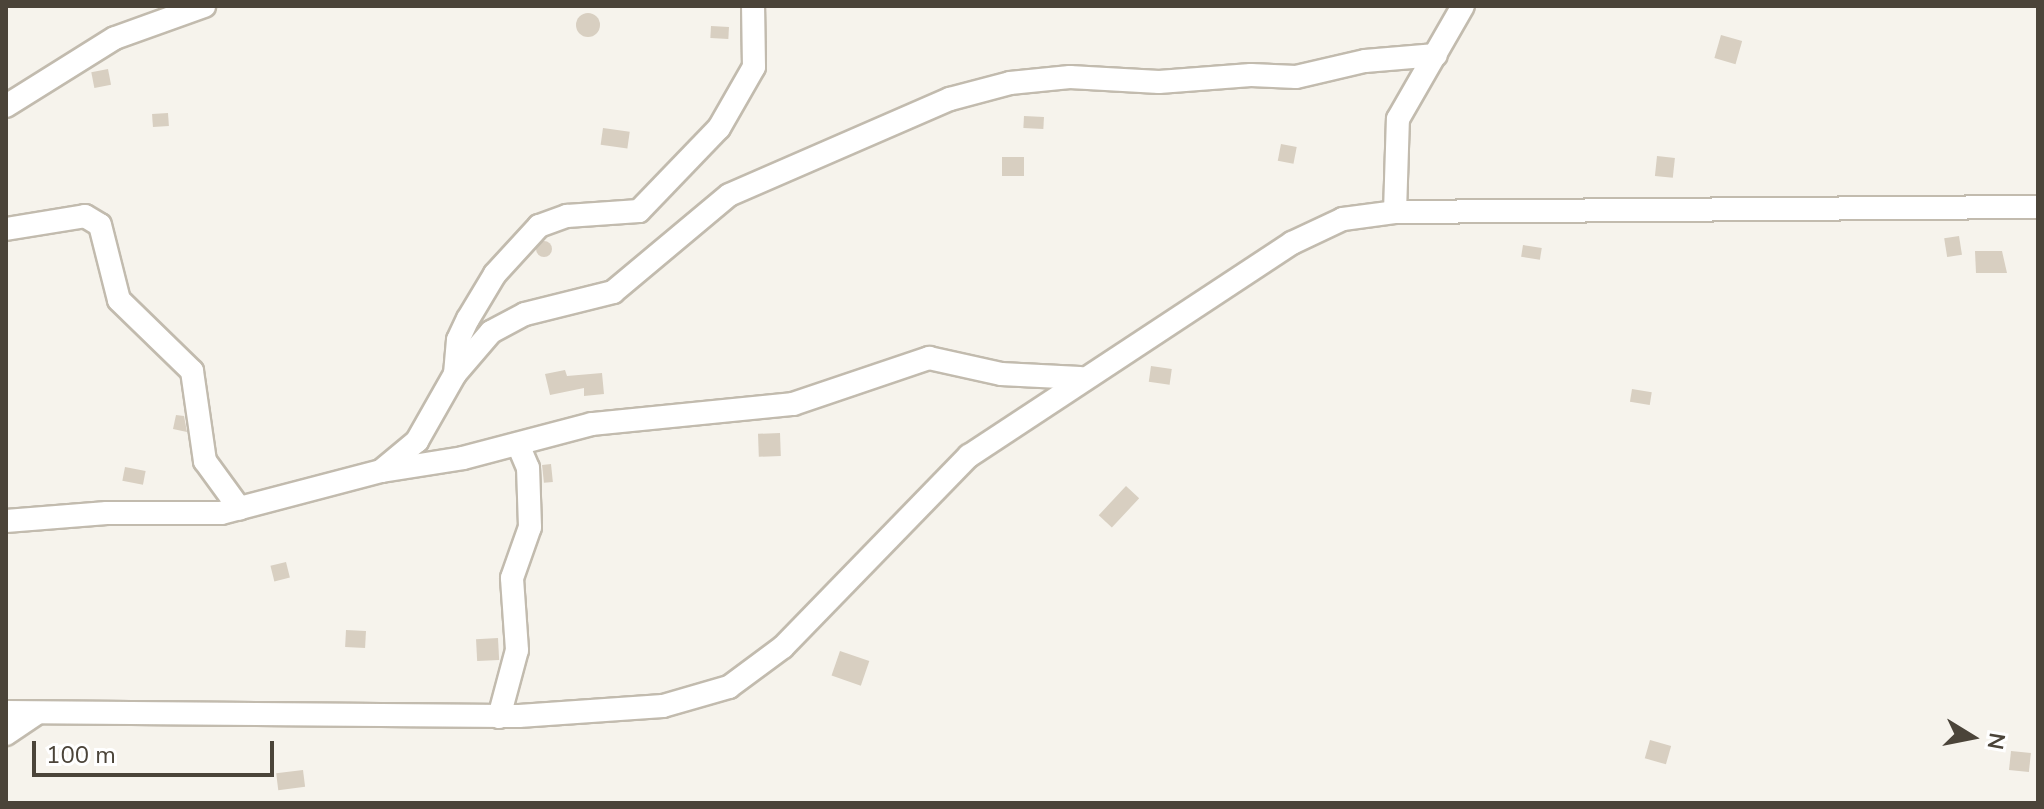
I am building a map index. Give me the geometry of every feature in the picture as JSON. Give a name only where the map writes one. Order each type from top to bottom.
[{"type":"street","points":[[6,106],[115,38],[204,6]]},
{"type":"street","points":[[455,374],[458,340],[468,319],[495,274],[539,226],[567,216],[639,211],[719,128],[754,67],[753,6]]},
{"type":"street","points":[[1395,212],[1398,119],[1463,6]]},
{"type":"street","points":[[381,471],[417,441],[455,374],[491,332],[514,320],[613,292],[729,195],[950,99],[1010,83],[1070,77],[1159,82],[1251,75],[1296,77],[1365,61],[1436,55]]},
{"type":"street","points":[[6,712],[499,717],[663,706],[729,687],[783,647],[969,456],[1080,378],[1292,243],[1343,219],[1395,212],[2038,207]]},
{"type":"street","points":[[6,229],[85,216],[100,225],[119,300],[192,371],[205,461],[240,509]]},
{"type":"street","points":[[6,521],[240,509],[381,471],[518,445],[592,424],[793,404],[929,358],[1001,374],[1080,378]]},
{"type":"street","points":[[499,717],[517,650],[512,578],[530,527],[528,468],[518,445]]},
{"type":"street","points":[[6,734],[37,713]]},
{"type":"building","points":[[588,13],[599,20],[600,25],[593,36],[588,37],[577,30],[576,25],[583,14]]},
{"type":"building","points":[[711,26],[729,27],[728,39],[710,38]]},
{"type":"building","points":[[1721,35],[1742,41],[1736,64],[1714,58]]},
{"type":"building","points":[[108,69],[111,85],[94,88],[91,72]]},
{"type":"building","points":[[168,113],[169,126],[153,127],[152,114]]},
{"type":"building","points":[[1024,116],[1044,117],[1043,129],[1023,128]]},
{"type":"building","points":[[603,128],[630,132],[627,149],[601,145]]},
{"type":"building","points":[[1281,144],[1297,147],[1293,164],[1278,161]]},
{"type":"building","points":[[1657,156],[1675,158],[1673,178],[1655,176]]},
{"type":"building","points":[[1002,157],[1024,157],[1024,176],[1002,176]]},
{"type":"building","points":[[1959,236],[1962,255],[1947,257],[1944,238]]},
{"type":"building","points":[[544,241],[552,249],[544,257],[536,249]]},
{"type":"building","points":[[1523,245],[1542,248],[1540,260],[1521,257]]},
{"type":"building","points":[[1975,251],[2002,251],[2007,273],[1976,273]]},
{"type":"building","points":[[1151,366],[1172,369],[1170,385],[1149,382]]},
{"type":"building","points":[[565,370],[567,376],[602,373],[604,394],[584,396],[584,388],[550,395],[545,374]]},
{"type":"building","points":[[1632,389],[1652,392],[1650,405],[1630,402]]},
{"type":"building","points":[[176,415],[184,416],[187,432],[173,429]]},
{"type":"building","points":[[780,433],[781,456],[759,457],[758,434]]},
{"type":"building","points":[[551,464],[553,482],[544,483],[542,465]]},
{"type":"building","points":[[125,467],[146,471],[143,485],[122,481]]},
{"type":"building","points":[[1126,486],[1139,498],[1112,528],[1099,515]]},
{"type":"building","points":[[286,562],[290,578],[274,581],[270,566]]},
{"type":"building","points":[[346,630],[366,631],[365,648],[345,647]]},
{"type":"building","points":[[498,638],[499,660],[477,661],[476,639]]},
{"type":"building","points":[[840,651],[869,661],[861,686],[832,676]]},
{"type":"building","points":[[1650,740],[1671,746],[1666,764],[1645,758]]},
{"type":"building","points":[[2011,751],[2031,753],[2029,772],[2009,770]]},
{"type":"building","points":[[303,770],[305,787],[278,790],[276,773]]}]
